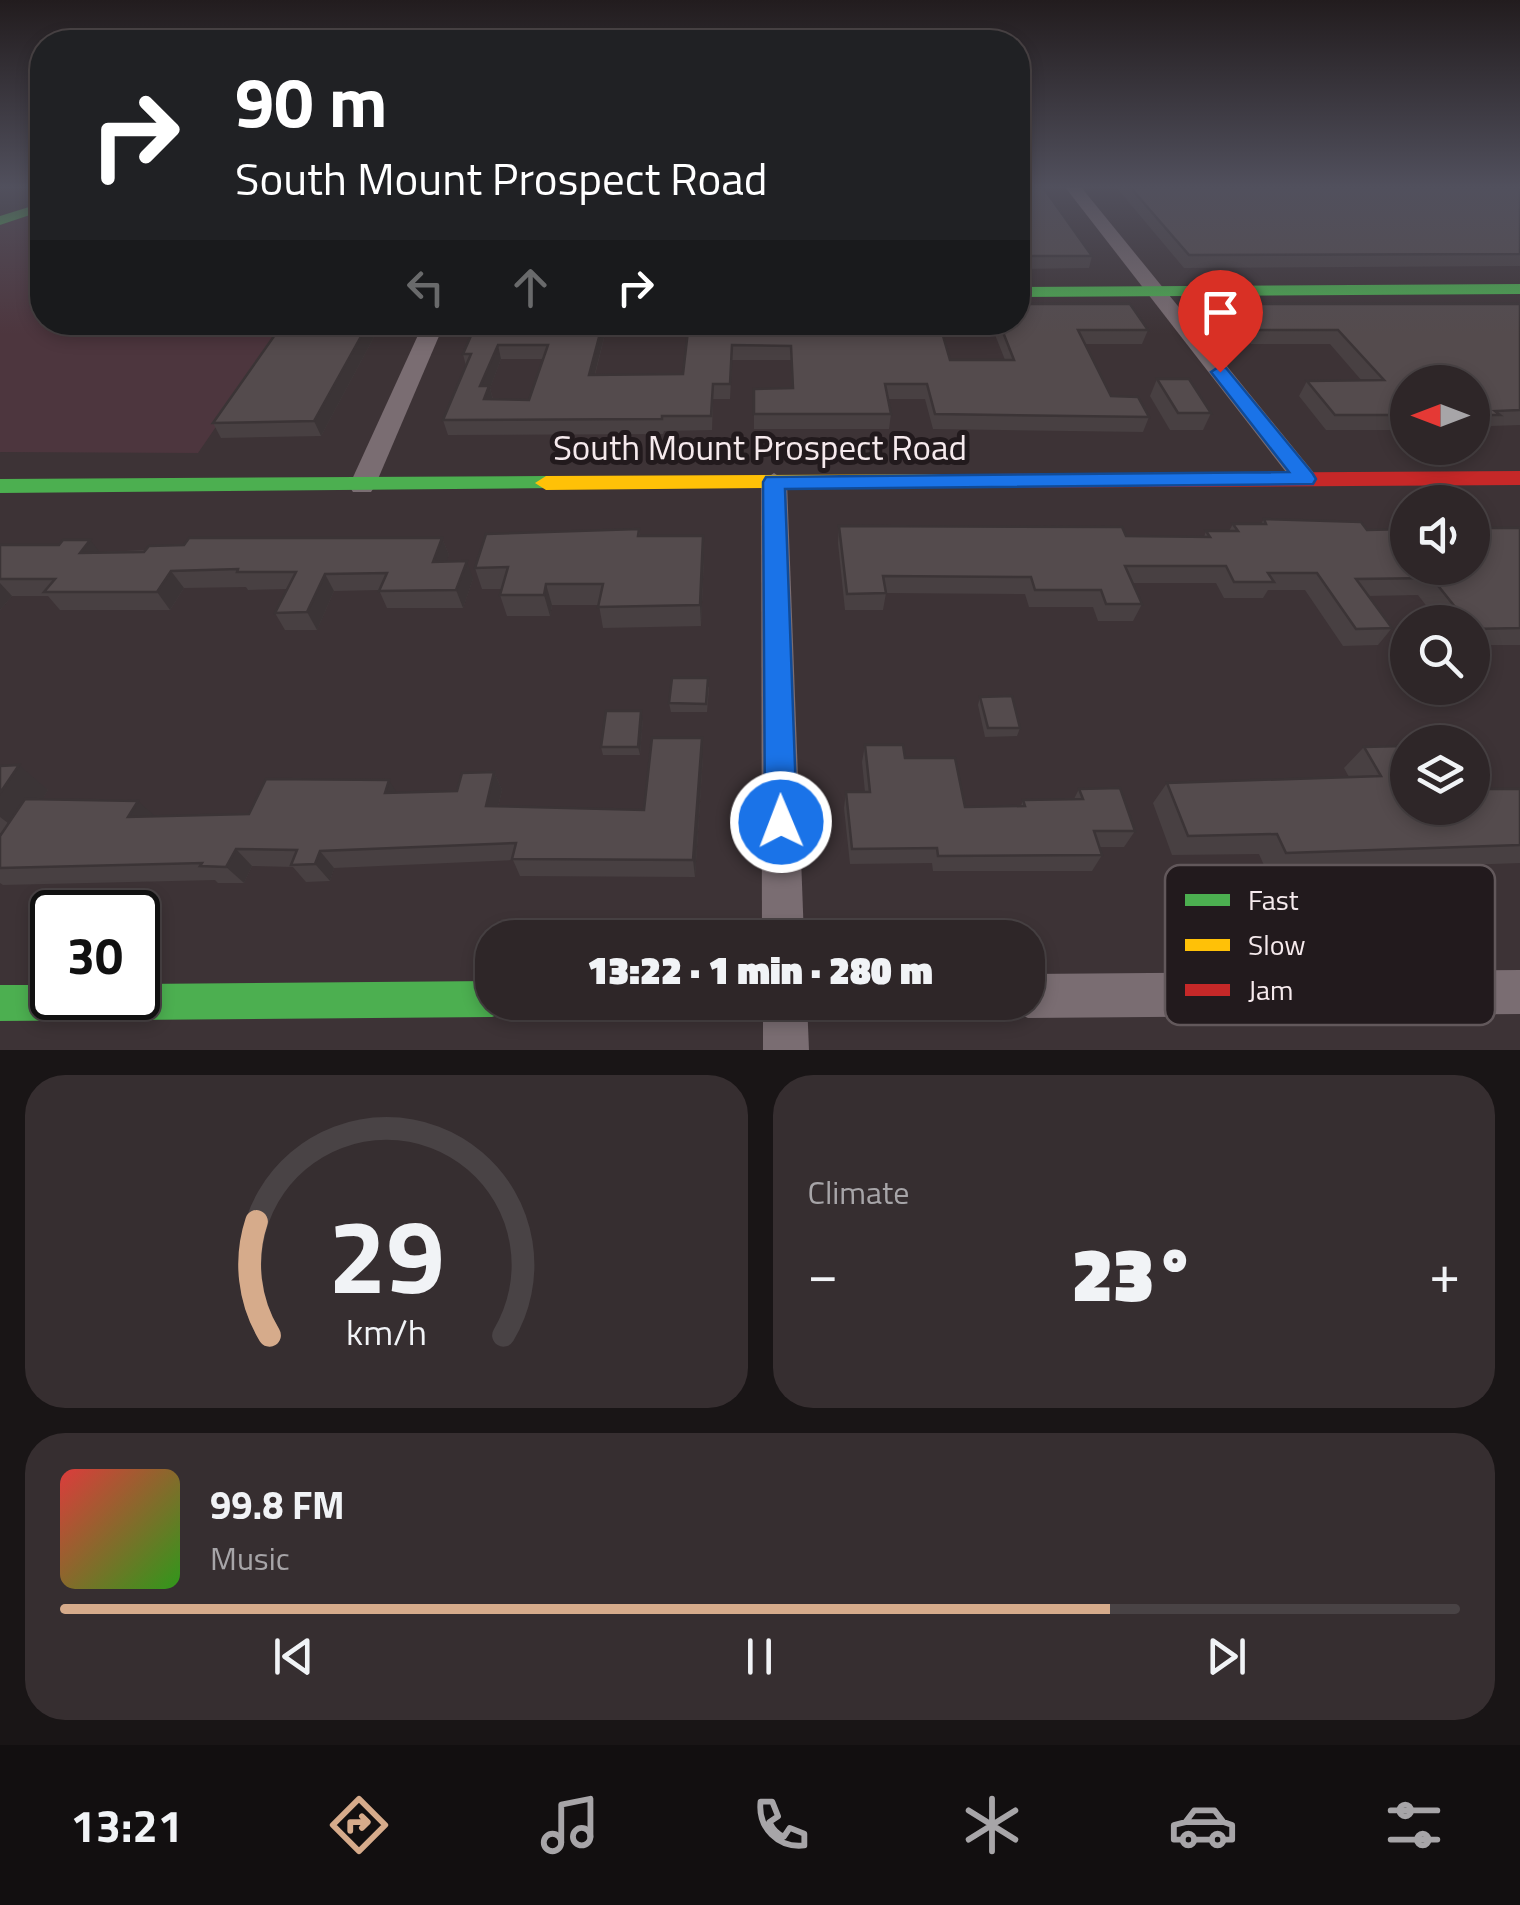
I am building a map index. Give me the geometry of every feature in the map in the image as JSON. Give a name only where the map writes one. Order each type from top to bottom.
[{"type":"main road","points":[[1030,292],[1520,289]]},
{"type":"main road","name":"South Mount Prospect Road","points":[[5,491],[1520,478]]},
{"type":"main road","points":[[0,1002],[475,999]]},
{"type":"street","points":[[1112,236],[1306,479]]},
{"type":"street","points":[[362,486],[429,335]]},
{"type":"street","points":[[774,482],[783,920]]},
{"type":"street","points":[[1495,992],[1520,992]]},
{"type":"street","points":[[1045,996],[1165,995]]},
{"type":"street","points":[[785,1020],[786,1050]]},
{"type":"shaded area","points":[[0,236],[30,236],[30,335],[279,335],[198,453],[0,452]]},
{"type":"building","points":[[1030,236],[1078,236],[1092,256],[1030,256]]},
{"type":"building","points":[[1173,236],[1520,236],[1520,254],[1189,255]]},
{"type":"building","points":[[1030,304],[1130,304],[1148,330],[1078,330],[1111,396],[1138,397],[1149,417],[935,414],[927,384],[885,384],[891,414],[754,414],[754,389],[793,388],[791,346],[732,345],[730,384],[713,384],[711,416],[443,420],[471,354],[463,354],[471,335],[600,335],[589,375],[683,374],[688,335],[943,335],[950,360],[1014,360],[1004,335],[1030,335]],"holes":[[[498,345],[548,345],[529,400],[484,399],[489,386],[480,386]]]},
{"type":"building","points":[[1236,304],[1520,304],[1520,410],[1495,411],[1500,415],[1490,415],[1490,365],[1390,365],[1390,415],[1335,415],[1307,381],[1384,380],[1338,330],[1258,330]]},
{"type":"building","points":[[275,335],[362,335],[314,421],[213,423]]},
{"type":"building","points":[[1157,379],[1189,379],[1211,413],[1178,413]]},
{"type":"building","points":[[1264,519],[1361,522],[1367,530],[1390,529],[1390,579],[1356,579],[1390,628],[1356,629],[1317,573],[1268,573],[1274,582],[1234,582],[1226,566],[1125,566],[1142,604],[1106,604],[1101,590],[1035,590],[1031,577],[883,576],[886,593],[847,594],[839,526],[1122,527],[1126,536],[1210,537],[1206,531],[1238,531],[1233,524],[1266,524]]},
{"type":"building","points":[[1490,528],[1520,528],[1520,628],[1490,629],[1490,605],[1453,605],[1438,585],[1490,585]]},
{"type":"building","points":[[639,529],[638,536],[703,536],[700,605],[598,607],[603,584],[546,584],[544,595],[500,595],[508,567],[475,568],[486,534]]},
{"type":"building","points":[[189,538],[442,538],[433,562],[467,561],[456,590],[379,591],[387,573],[325,574],[307,612],[275,613],[296,572],[171,571],[157,592],[44,592],[55,579],[0,579],[0,545],[59,545],[63,540],[90,540],[80,553],[144,552],[149,546],[184,545]]},
{"type":"building","points":[[672,678],[708,678],[706,704],[669,703]]},
{"type":"building","points":[[1012,696],[1020,728],[988,728],[980,697]]},
{"type":"building","points":[[606,711],[641,711],[638,747],[601,747]]},
{"type":"building","points":[[652,738],[702,738],[693,860],[512,859],[516,843],[320,851],[315,864],[291,865],[297,850],[236,849],[226,867],[200,866],[202,863],[0,868],[0,836],[25,799],[138,801],[128,817],[249,814],[266,779],[389,780],[385,793],[457,791],[462,773],[494,772],[486,806],[644,810]]},
{"type":"building","points":[[865,745],[903,745],[905,758],[955,758],[965,807],[1025,806],[1023,800],[1083,799],[1079,789],[1120,788],[1135,831],[1094,831],[1102,855],[938,856],[937,848],[852,849],[846,792],[870,792]]},
{"type":"building","points":[[1390,746],[1390,825],[1490,825],[1490,789],[1520,789],[1520,845],[1286,853],[1277,834],[1188,836],[1167,783],[1381,776],[1364,747]]},
{"type":"building","points":[[19,765],[0,793],[0,766]]},
{"type":"traffic: fast","points":[[1030,292],[1520,289]]},
{"type":"traffic: fast","points":[[0,486],[546,483]]},
{"type":"traffic: fast","points":[[0,1003],[475,999]]},
{"type":"traffic: slow","points":[[546,483],[993,481]]},
{"type":"traffic: jam","points":[[993,481],[1520,478]]},
{"type":"route","points":[[781,822],[774,482],[1306,479],[1220,372]]}]
